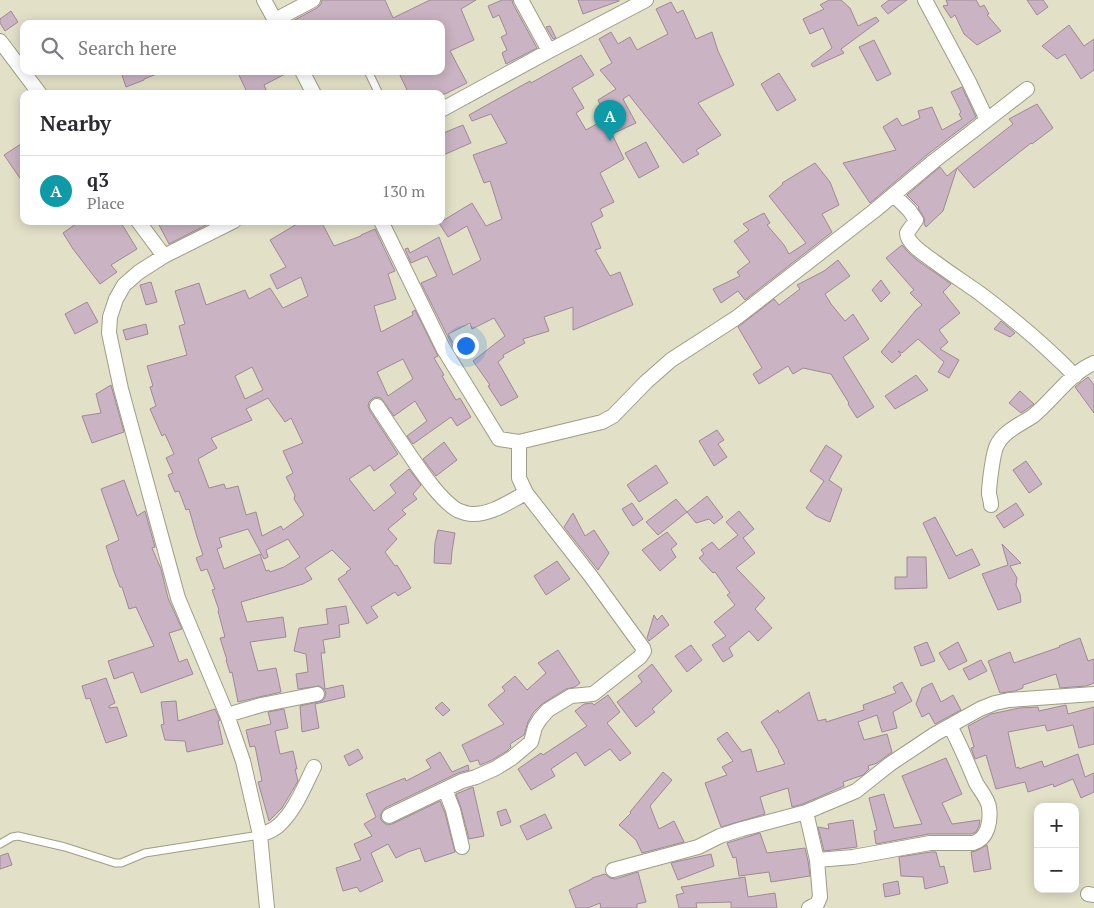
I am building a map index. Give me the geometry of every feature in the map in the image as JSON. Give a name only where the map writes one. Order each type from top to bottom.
[{"type":"street","points":[[264,0],[275,20]]},
{"type":"street","points":[[279,20],[313,0]]},
{"type":"street","points":[[521,0],[549,51]]},
{"type":"street","points":[[445,108],[646,0]]},
{"type":"street","points":[[925,0],[987,120]]},
{"type":"street","points":[[0,41],[20,68]]},
{"type":"street","points":[[26,75],[37,90]]},
{"type":"street","points":[[304,75],[312,90]]},
{"type":"street","points":[[383,225],[443,348],[491,427],[499,439],[519,442],[602,422],[613,416],[646,382],[671,360],[736,318],[1027,89]]},
{"type":"street","points":[[894,195],[916,220],[907,233],[908,240],[925,255],[1011,317],[1075,376]]},
{"type":"street","points":[[141,225],[164,256]]},
{"type":"street","points":[[226,225],[164,256],[139,272],[124,285],[116,299],[110,316],[109,333],[121,389],[178,598],[228,716],[242,761],[260,835],[267,908]]},
{"type":"street","points":[[991,505],[989,493],[993,460],[996,446],[1000,440],[1034,415],[1075,376],[1094,363]]},
{"type":"street","points":[[377,406],[432,486],[456,509],[473,514],[486,512],[526,493]]},
{"type":"street","points":[[389,816],[462,781],[496,768],[512,758],[531,742],[535,727],[548,710],[571,696],[593,694],[640,657],[644,651],[644,648],[590,575],[526,493],[519,478],[519,442]]},
{"type":"street","points":[[228,716],[261,705],[317,694]]},
{"type":"street","points":[[613,870],[698,847],[720,836],[806,812],[856,791],[890,764],[935,734],[980,709],[995,703],[1009,700],[1094,694]]},
{"type":"street","points":[[817,860],[930,843],[973,843],[982,838],[987,831],[989,806],[977,784],[960,743],[950,726]]},
{"type":"street","points":[[260,835],[277,826],[284,819],[314,767]]},
{"type":"street","points":[[445,790],[453,810],[462,847]]},
{"type":"street","points":[[806,812],[817,860],[820,898],[818,904],[808,908]]},
{"type":"lane","points":[[370,75],[377,90]]},
{"type":"lane","points":[[0,844],[12,837],[18,836],[65,847],[115,863],[121,863],[145,853],[260,835]]},
{"type":"building","points":[[322,0],[385,0],[393,18],[430,0],[476,0],[461,9],[474,40],[450,51],[467,83],[445,94],[445,90],[407,90],[400,75],[445,75],[445,20],[294,20],[321,4]]},
{"type":"building","points":[[502,0],[512,0],[537,48],[506,64],[502,53],[507,50],[501,37],[507,34],[499,15],[493,18],[488,6]]},
{"type":"building","points":[[578,0],[619,0],[619,1],[583,14]]},
{"type":"building","points":[[829,0],[841,0],[850,8],[858,26],[876,17],[879,21],[841,49],[844,53],[813,67],[811,64],[832,48],[823,28],[810,34],[803,19],[824,9],[820,5]]},
{"type":"building","points":[[889,0],[907,0],[888,14],[881,6]]},
{"type":"building","points":[[946,0],[976,0],[980,7],[984,5],[989,14],[987,15],[1001,31],[977,45],[964,34],[955,15],[951,18],[943,6],[948,5]]},
{"type":"building","points":[[1027,0],[1043,0],[1048,7],[1037,15]]},
{"type":"building","points":[[671,2],[677,13],[683,10],[696,39],[712,32],[718,51],[734,85],[698,103],[721,135],[696,150],[699,154],[683,163],[629,95],[623,99],[636,123],[612,134],[624,159],[600,173],[614,202],[600,209],[603,216],[591,223],[601,248],[595,250],[610,276],[620,272],[633,305],[573,330],[573,307],[544,317],[549,331],[523,339],[525,343],[503,355],[504,357],[498,362],[518,397],[501,406],[488,386],[490,385],[473,361],[505,336],[494,318],[472,329],[470,323],[448,334],[455,346],[453,347],[421,283],[437,276],[427,256],[411,263],[405,249],[408,248],[410,253],[439,237],[453,275],[481,260],[467,226],[448,237],[440,225],[445,225],[445,219],[472,203],[486,226],[502,219],[490,181],[484,183],[473,155],[507,143],[491,114],[472,121],[469,115],[581,55],[594,75],[572,88],[584,108],[576,113],[586,130],[607,118],[598,100],[616,89],[600,70],[612,63],[599,39],[611,32],[618,44],[630,37],[637,50],[668,34],[656,9]]},
{"type":"building","points":[[11,11],[18,22],[5,31],[0,23],[0,19]]},
{"type":"building","points":[[1069,25],[1084,46],[1094,39],[1094,70],[1081,79],[1065,54],[1057,59],[1042,46]]},
{"type":"building","points":[[550,26],[556,38],[553,39],[546,27]]},
{"type":"building","points":[[874,40],[891,74],[877,81],[859,47]]},
{"type":"building","points":[[779,73],[796,100],[777,111],[761,84]]},
{"type":"building","points":[[122,75],[154,75],[144,80],[126,87]]},
{"type":"building","points":[[239,75],[283,75],[264,85],[266,90],[246,90]]},
{"type":"building","points":[[962,87],[976,117],[928,154],[870,203],[843,163],[896,150],[883,127],[897,118],[902,126],[920,118],[918,111],[932,107],[942,130],[962,119],[959,114],[961,112],[951,92]]},
{"type":"building","points":[[1037,104],[1053,128],[974,188],[957,168],[1013,124],[1009,119]]},
{"type":"building","points":[[463,125],[471,143],[445,154],[445,132]]},
{"type":"building","points":[[646,142],[659,167],[639,178],[625,153]]},
{"type":"building","points":[[20,145],[20,178],[4,155]]},
{"type":"building","points":[[815,163],[830,182],[839,205],[822,214],[832,232],[745,300],[738,291],[721,303],[713,289],[740,276],[737,272],[750,262],[734,241],[749,230],[743,224],[764,213],[770,223],[767,225],[789,254],[806,243],[769,196],[782,183]]},
{"type":"building","points":[[940,167],[947,176],[957,168],[943,211],[926,227],[924,224],[925,219],[919,207],[907,195]]},
{"type":"building","points":[[74,225],[122,225],[137,249],[111,265],[117,272],[100,284],[63,233]]},
{"type":"building","points":[[159,225],[206,225],[169,244]]},
{"type":"building","points":[[295,225],[323,225],[334,246],[375,229],[395,271],[388,274],[396,299],[374,306],[381,332],[413,315],[412,312],[415,310],[438,356],[434,358],[444,375],[442,376],[456,400],[460,398],[471,417],[457,426],[451,417],[413,444],[407,436],[427,421],[415,401],[394,416],[381,398],[373,398],[369,402],[370,411],[398,454],[374,471],[370,465],[349,479],[374,511],[396,493],[390,485],[409,469],[421,485],[413,494],[417,499],[402,510],[406,514],[388,529],[397,539],[385,552],[395,566],[397,565],[411,588],[398,596],[395,592],[371,607],[378,617],[367,624],[338,579],[351,569],[332,550],[305,568],[312,579],[303,584],[241,602],[247,622],[283,617],[286,637],[250,642],[258,671],[276,668],[281,692],[238,702],[232,672],[230,673],[220,638],[225,637],[212,590],[215,589],[207,569],[201,571],[196,558],[203,555],[189,509],[186,510],[179,491],[175,492],[168,475],[173,473],[166,458],[174,454],[165,434],[162,436],[150,409],[156,406],[150,387],[153,386],[147,366],[187,355],[179,326],[185,324],[175,291],[199,283],[206,305],[245,290],[249,299],[270,288],[283,308],[308,296],[301,277],[277,289],[270,275],[286,267],[270,240]],"holes":[[[403,359],[413,379],[388,396],[377,372]],[[252,367],[263,390],[245,399],[235,376]],[[268,398],[285,422],[291,418],[303,443],[283,451],[293,473],[286,477],[295,495],[294,499],[304,515],[283,530],[281,526],[262,536],[256,512],[246,515],[238,486],[226,489],[224,484],[209,488],[198,459],[217,448],[211,438],[252,420],[246,409]],[[248,529],[264,559],[268,557],[266,550],[288,539],[300,557],[284,567],[270,572],[269,570],[266,571],[260,554],[224,569],[217,549],[222,547],[219,538]]]},
{"type":"building","points":[[902,245],[917,260],[951,284],[943,292],[960,313],[939,330],[948,342],[940,349],[959,360],[949,378],[938,372],[944,362],[918,339],[902,353],[898,351],[901,355],[892,363],[881,352],[922,305],[910,293],[914,290],[886,258]]},
{"type":"building","points":[[838,260],[850,276],[825,294],[845,321],[853,314],[869,339],[843,357],[874,407],[857,418],[831,374],[803,368],[793,374],[788,366],[759,384],[753,374],[762,368],[738,327],[774,299],[779,305],[800,289],[797,285],[824,271]]},
{"type":"building","points":[[881,280],[890,293],[881,302],[872,290]]},
{"type":"building","points":[[151,282],[157,302],[146,305],[140,285]]},
{"type":"building","points":[[87,302],[98,322],[75,334],[65,314]]},
{"type":"building","points":[[1001,321],[1015,333],[1010,337],[994,329]]},
{"type":"building","points":[[146,324],[148,334],[126,340],[123,330]]},
{"type":"building","points":[[916,375],[928,390],[895,409],[885,396]]},
{"type":"building","points":[[1088,377],[1094,385],[1094,413],[1075,387]]},
{"type":"building","points":[[111,385],[124,432],[92,443],[82,416],[101,413],[96,394]]},
{"type":"building","points":[[1020,391],[1034,404],[1021,413],[1009,403]]},
{"type":"building","points":[[717,430],[724,440],[718,444],[727,457],[714,466],[699,441]]},
{"type":"building","points":[[444,442],[457,460],[436,476],[423,459]]},
{"type":"building","points":[[826,445],[842,456],[829,480],[842,489],[830,522],[816,516],[806,508],[824,481],[810,471]]},
{"type":"building","points":[[1026,461],[1042,484],[1029,493],[1013,470]]},
{"type":"building","points":[[656,465],[668,483],[639,502],[627,485]]},
{"type":"building","points":[[124,480],[137,516],[145,511],[155,547],[152,548],[161,569],[168,598],[182,629],[169,633],[179,662],[187,659],[193,674],[141,693],[133,672],[114,679],[108,661],[154,646],[136,607],[129,609],[106,546],[119,540],[101,489]]},
{"type":"building","points":[[707,496],[723,517],[714,524],[709,519],[696,523],[687,512]]},
{"type":"building","points":[[676,499],[687,512],[658,535],[646,522]]},
{"type":"building","points":[[632,503],[643,519],[633,526],[622,509]]},
{"type":"building","points":[[1016,503],[1024,515],[1004,528],[996,516]]},
{"type":"building","points":[[739,511],[754,529],[743,538],[755,553],[736,568],[765,598],[755,609],[772,628],[758,641],[749,631],[729,648],[733,656],[723,662],[712,645],[726,636],[714,622],[735,605],[727,595],[730,593],[715,572],[713,573],[699,558],[704,554],[701,550],[712,542],[719,550],[738,535],[726,522]]},
{"type":"building","points":[[573,513],[585,536],[594,530],[609,553],[598,570],[564,527]]},
{"type":"building","points":[[935,517],[956,556],[972,549],[980,565],[949,579],[923,523]]},
{"type":"building","points":[[438,530],[455,533],[451,564],[434,563]]},
{"type":"building","points":[[667,532],[677,544],[671,549],[676,557],[660,571],[642,550]]},
{"type":"building","points":[[1002,544],[1021,563],[1010,566],[1017,578],[1016,585],[1021,602],[998,610],[982,574],[1008,565]]},
{"type":"building","points":[[907,557],[926,557],[927,588],[895,589],[895,577],[907,577]]},
{"type":"building","points":[[557,561],[570,579],[546,595],[534,576]]},
{"type":"building","points":[[346,606],[349,623],[339,625],[340,637],[323,640],[325,653],[321,653],[325,689],[343,685],[345,697],[315,704],[319,728],[302,732],[300,706],[322,701],[326,693],[319,686],[298,689],[296,674],[308,672],[306,654],[294,651],[299,628],[328,624],[326,609]]},
{"type":"building","points":[[654,615],[657,620],[662,615],[669,625],[649,641],[647,638]]},
{"type":"building","points":[[1080,638],[1088,661],[1094,659],[1094,683],[1086,686],[1060,688],[1056,674],[1023,685],[1023,688],[1015,691],[1000,693],[988,661],[1010,652],[1014,663]]},
{"type":"building","points":[[927,642],[935,661],[921,666],[914,647]]},
{"type":"building","points":[[958,642],[967,661],[949,670],[939,653]]},
{"type":"building","points":[[691,645],[702,660],[687,672],[675,656]]},
{"type":"building","points":[[558,650],[580,683],[575,687],[566,689],[542,704],[533,713],[524,735],[510,744],[511,747],[507,751],[480,765],[478,760],[470,762],[462,745],[504,724],[488,705],[505,691],[502,687],[515,676],[527,690],[546,673],[538,663]]},
{"type":"building","points":[[981,660],[987,671],[969,680],[963,669]]},
{"type":"building","points":[[652,664],[672,691],[652,709],[655,712],[636,727],[617,702],[642,682],[638,676]]},
{"type":"building","points":[[106,678],[115,703],[109,706],[109,708],[117,707],[127,736],[106,743],[90,698],[86,699],[82,686]]},
{"type":"building","points":[[902,682],[912,701],[893,712],[897,728],[882,732],[877,715],[858,722],[864,740],[887,734],[892,752],[877,763],[868,766],[869,769],[863,775],[843,782],[844,786],[803,804],[792,807],[788,788],[760,797],[765,814],[721,827],[705,783],[727,775],[722,767],[733,761],[717,739],[727,732],[742,752],[751,749],[757,772],[785,764],[761,722],[778,710],[779,713],[809,692],[818,721],[826,719],[826,722],[864,710],[863,705],[896,693],[893,687]]},
{"type":"building","points":[[932,683],[941,702],[953,695],[961,710],[935,724],[929,713],[922,717],[916,704],[922,688]]},
{"type":"building","points":[[608,695],[620,712],[607,723],[631,753],[620,761],[610,749],[585,766],[576,752],[551,769],[555,776],[531,790],[518,769],[587,726],[575,711],[584,704],[592,703],[594,705]]},
{"type":"building","points":[[176,701],[178,721],[215,709],[220,720],[218,721],[223,744],[187,752],[185,741],[165,740],[161,725],[164,724],[161,702]]},
{"type":"building","points":[[442,702],[450,710],[443,716],[435,708]]},
{"type":"building","points":[[1066,705],[1068,714],[1094,707],[1094,744],[1079,748],[1073,725],[1047,731],[1045,725],[1008,732],[1016,768],[1019,767],[1019,769],[1042,761],[1044,767],[1078,754],[1085,777],[1094,773],[1094,792],[1081,798],[1073,779],[1054,787],[1053,784],[1028,792],[1025,782],[996,789],[986,755],[975,759],[971,748],[974,747],[968,726],[991,714],[1019,708],[1038,707],[1039,711]]},
{"type":"building","points":[[284,709],[288,728],[275,731],[280,754],[293,751],[298,781],[282,808],[269,821],[258,782],[262,781],[255,746],[250,747],[246,730],[271,724],[268,712]]},
{"type":"building","points":[[358,749],[363,758],[349,766],[344,756]]},
{"type":"building","points":[[440,752],[452,772],[468,765],[469,770],[458,773],[385,808],[380,816],[384,823],[392,824],[440,801],[455,852],[425,862],[420,848],[396,858],[388,844],[371,853],[383,881],[360,892],[357,887],[343,891],[336,868],[361,860],[354,844],[372,836],[364,824],[376,817],[366,794],[405,778],[406,781],[431,768],[426,760]]},
{"type":"building","points":[[946,758],[962,794],[942,803],[952,824],[980,820],[976,832],[971,834],[929,834],[876,844],[874,831],[877,830],[869,798],[884,794],[894,828],[922,824],[902,776]]},
{"type":"building","points":[[663,772],[672,780],[650,806],[659,829],[674,821],[684,842],[642,853],[636,840],[619,825],[631,813]]},
{"type":"building","points":[[473,787],[484,836],[469,839],[456,794]]},
{"type":"building","points":[[506,809],[511,822],[501,826],[497,812]]},
{"type":"building","points":[[545,814],[552,828],[527,840],[520,826]]},
{"type":"building","points":[[853,820],[857,847],[824,851],[818,827],[829,829],[828,824]]},
{"type":"building","points":[[760,833],[767,853],[805,848],[810,876],[771,882],[769,872],[739,876],[736,857],[733,858],[727,843]]},
{"type":"building","points":[[987,845],[991,869],[974,872],[971,852]]},
{"type":"building","points":[[936,852],[940,867],[944,866],[948,883],[925,889],[923,877],[901,876],[899,857]]},
{"type":"building","points":[[8,853],[12,865],[0,869],[0,856]]},
{"type":"building","points":[[711,854],[714,866],[678,880],[671,863]]},
{"type":"building","points":[[638,872],[646,902],[637,904],[637,908],[601,908],[600,903],[588,908],[576,908],[569,890],[592,878],[605,874],[615,879]]},
{"type":"building","points":[[745,877],[748,897],[775,893],[777,908],[731,908],[731,902],[696,903],[697,908],[679,908],[676,895],[684,893],[681,887]]},
{"type":"building","points":[[898,881],[900,894],[885,897],[883,884]]},
{"type":"place","name":"q3","points":[[610,141]]}]
